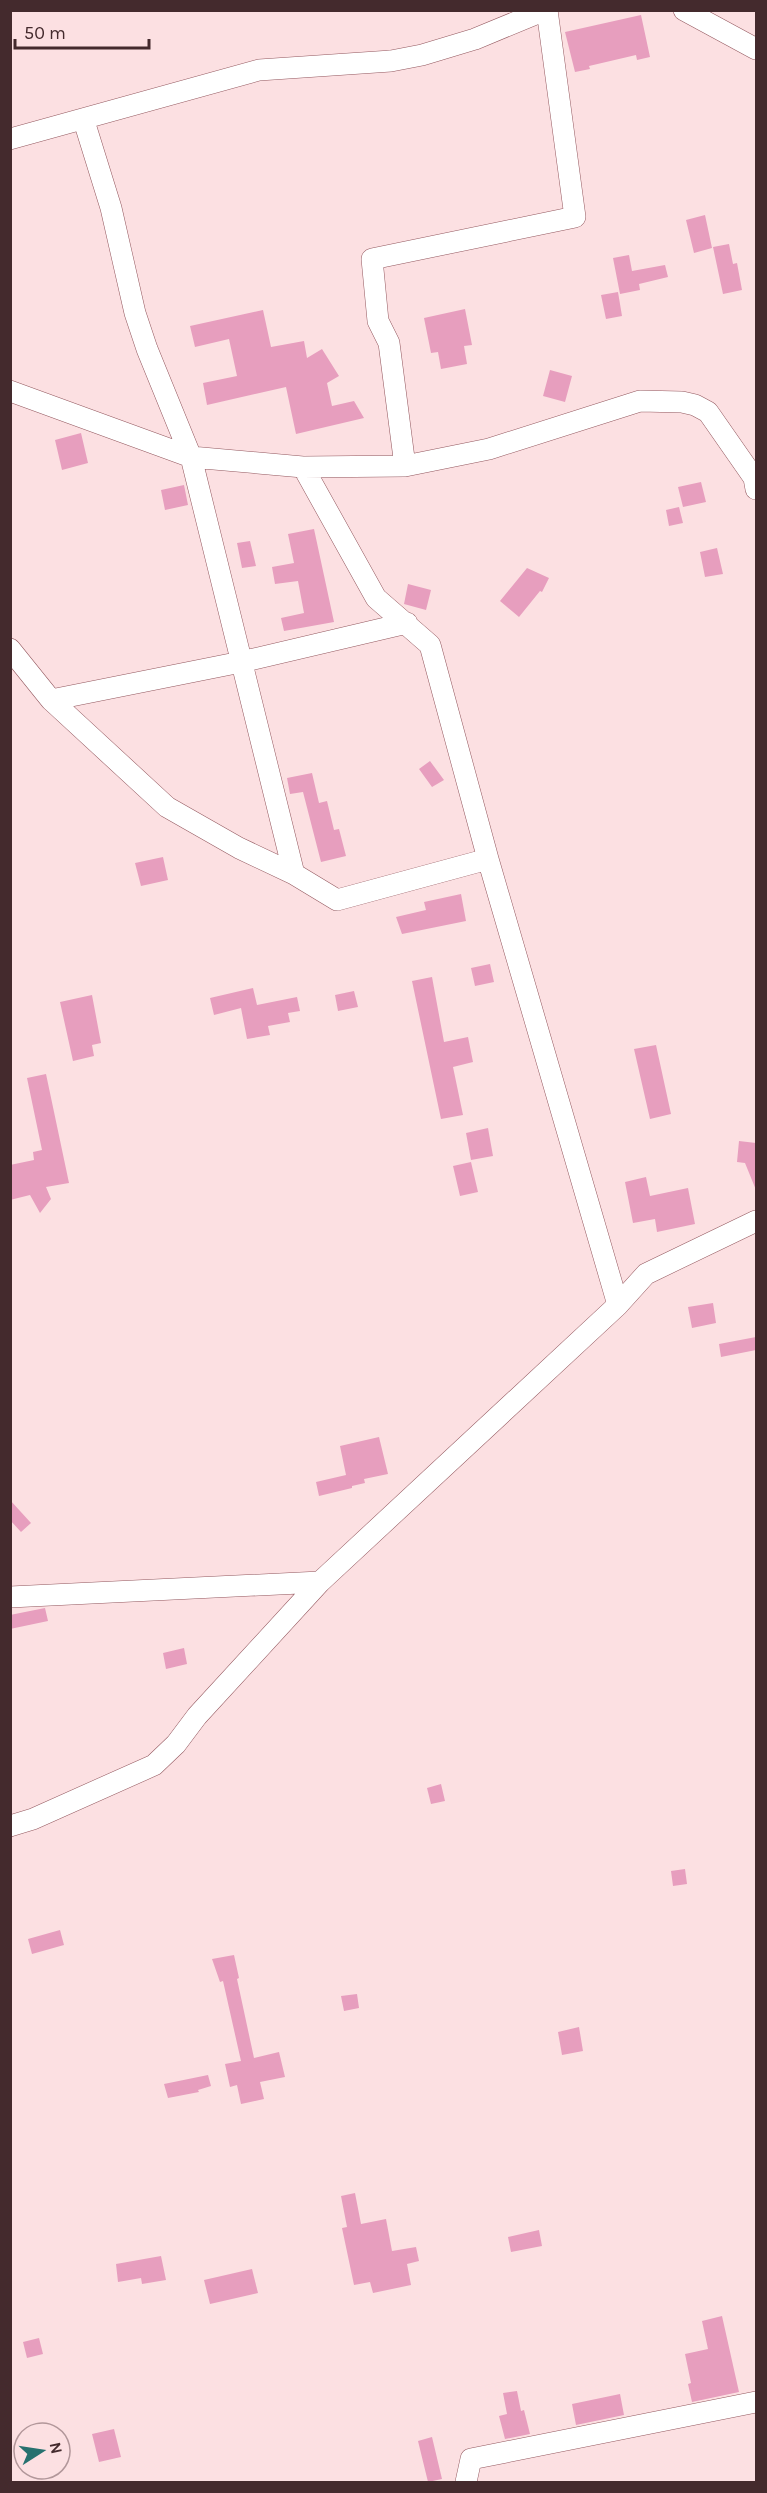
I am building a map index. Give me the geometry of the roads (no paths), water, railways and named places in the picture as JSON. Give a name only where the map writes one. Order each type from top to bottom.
[{"type":"street","points":[[10,139],[84,121],[259,70],[390,61],[422,55],[475,39],[546,10],[575,217],[372,259],[378,321],[389,343],[405,466]]},
{"type":"street","points":[[684,10],[756,49]]},
{"type":"street","points":[[84,121],[111,208],[135,313],[147,349],[191,457],[294,873]]},
{"type":"street","points":[[10,391],[191,457],[303,467],[405,466],[489,449],[640,402],[682,402],[695,405],[708,412],[754,478],[756,489]]},
{"type":"street","points":[[303,467],[376,598],[407,623],[429,645],[488,859],[618,1305]]},
{"type":"street","points":[[51,700],[241,662],[407,623]]},
{"type":"street","points":[[10,650],[51,700],[167,807],[239,848],[294,873],[337,900],[488,859]]},
{"type":"street","points":[[10,1826],[33,1819],[154,1765],[176,1744],[197,1716],[320,1582],[618,1305],[646,1274],[756,1221]]},
{"type":"street","points":[[10,1597],[320,1582]]},
{"type":"street","points":[[466,2482],[471,2459],[756,2402]]}]
